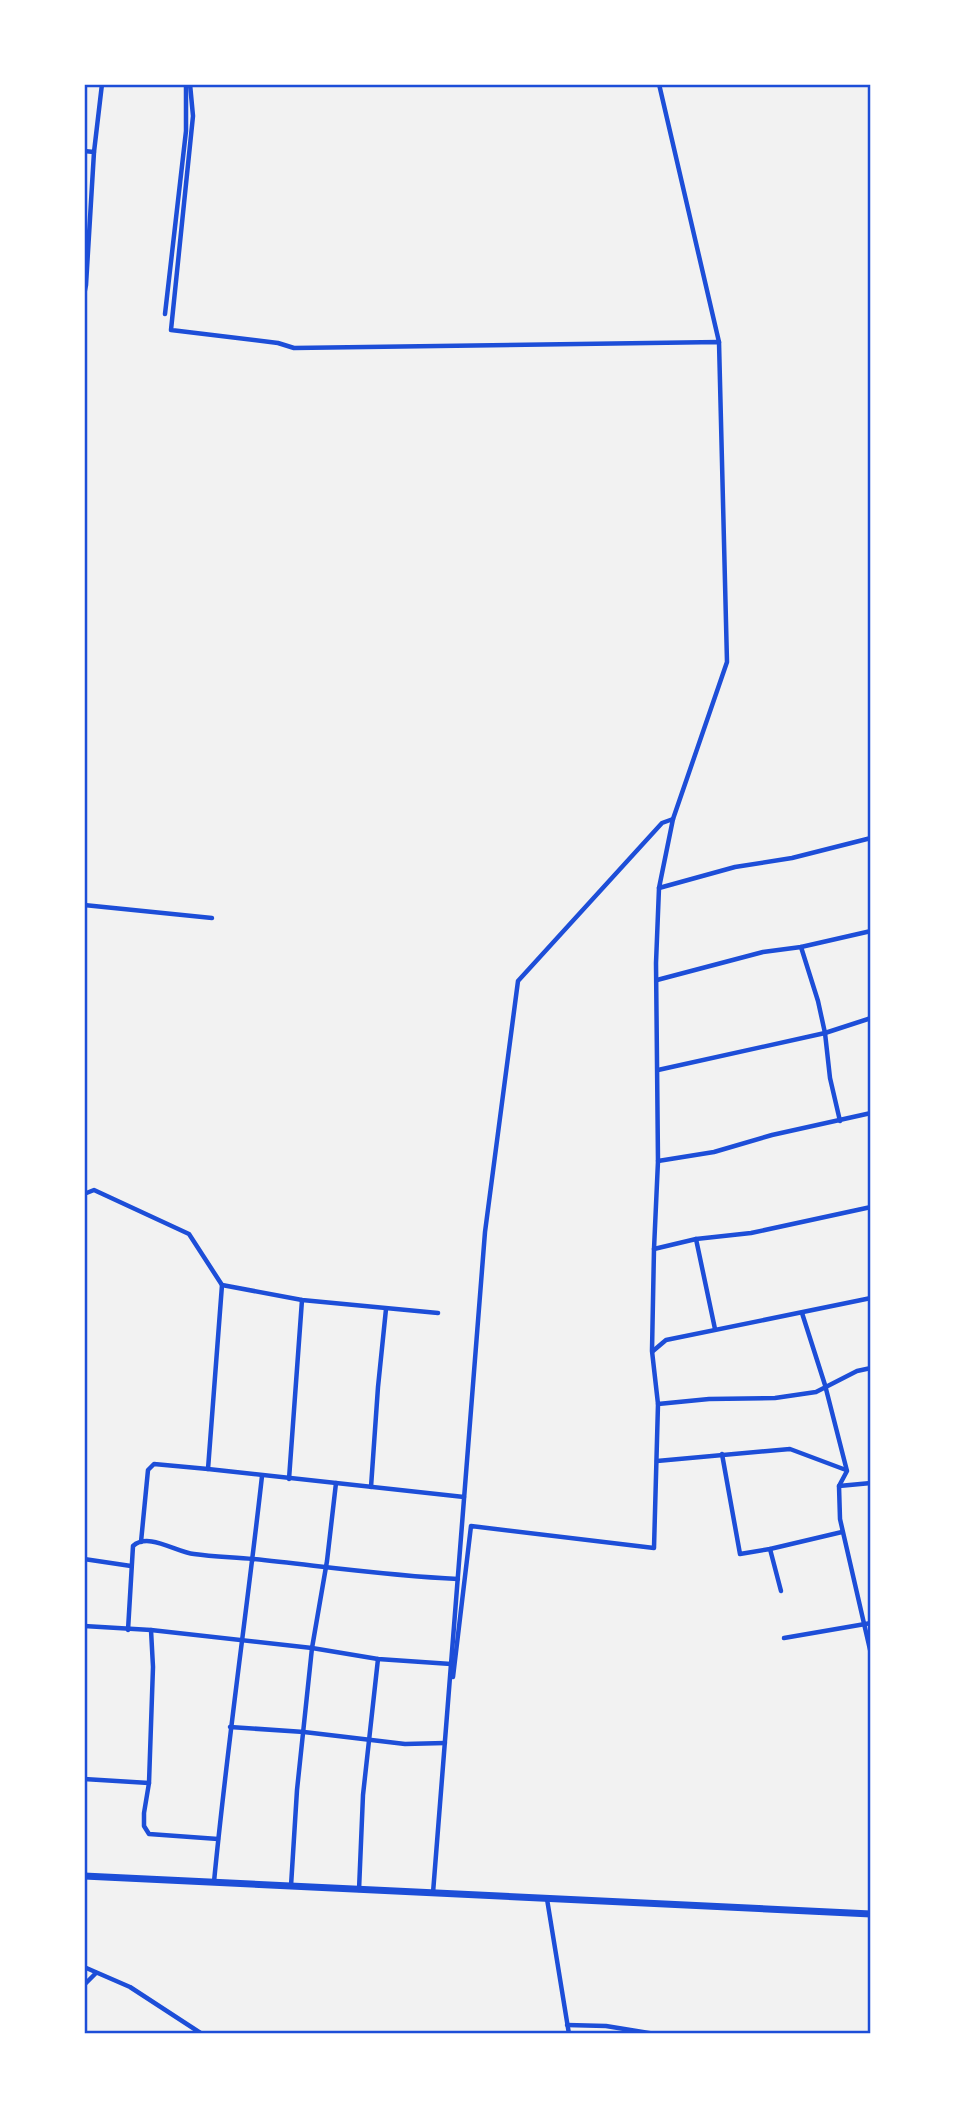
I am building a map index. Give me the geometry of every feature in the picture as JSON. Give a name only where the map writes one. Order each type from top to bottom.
[{"type":"highway","points":[[84,1876],[871,1914]]},
{"type":"street","points":[[84,295],[94,152],[102,84]]},
{"type":"street","points":[[165,314],[186,131],[188,84]]},
{"type":"street","points":[[188,84],[193,116],[171,330],[278,343],[294,348],[719,342]]},
{"type":"street","points":[[445,1735],[471,1526],[654,1548],[658,1404],[652,1351],[658,1161],[659,888],[673,819],[727,662],[719,342],[659,84]]},
{"type":"street","points":[[84,151],[94,152]]},
{"type":"street","points":[[433,1893],[485,1232],[518,981],[662,823],[673,819]]},
{"type":"street","points":[[659,888],[734,867],[792,858],[871,838]]},
{"type":"street","points":[[84,905],[212,918]]},
{"type":"street","points":[[657,980],[763,952],[801,947],[871,931]]},
{"type":"street","points":[[801,947],[818,1001],[830,1079],[840,1121]]},
{"type":"street","points":[[657,1070],[825,1033],[871,1018]]},
{"type":"street","points":[[658,1161],[714,1152],[772,1135],[871,1113]]},
{"type":"street","points":[[84,1194],[94,1190],[189,1234],[222,1285],[208,1469]]},
{"type":"street","points":[[654,1249],[696,1239],[751,1233],[871,1207]]},
{"type":"street","points":[[696,1239],[715,1329]]},
{"type":"street","points":[[222,1285],[302,1300],[438,1313]]},
{"type":"street","points":[[652,1351],[666,1340],[871,1298]]},
{"type":"street","points":[[289,1479],[302,1300]]},
{"type":"street","points":[[371,1487],[386,1309]]},
{"type":"street","points":[[802,1313],[825,1385],[847,1471],[839,1486],[840,1519],[871,1654]]},
{"type":"street","points":[[658,1404],[709,1399],[775,1398],[816,1392],[825,1385],[857,1371],[871,1368]]},
{"type":"street","points":[[657,1461],[790,1449],[847,1471]]},
{"type":"street","points":[[722,1454],[740,1554],[842,1532]]},
{"type":"street","points":[[141,1542],[148,1470],[154,1464],[464,1497]]},
{"type":"street","points":[[214,1883],[230,1727],[262,1476]]},
{"type":"street","points":[[291,1886],[296,1790],[312,1648],[326,1567],[336,1483]]},
{"type":"street","points":[[839,1486],[871,1483]]},
{"type":"street","points":[[128,1630],[133,1546],[145,1540],[191,1554],[457,1579]]},
{"type":"street","points":[[770,1549],[781,1591]]},
{"type":"street","points":[[84,1559],[131,1566]]},
{"type":"street","points":[[784,1638],[871,1623]]},
{"type":"street","points":[[84,1626],[151,1630],[312,1648],[378,1659],[451,1664]]},
{"type":"street","points":[[151,1630],[153,1667],[149,1783],[144,1826],[149,1834],[218,1839]]},
{"type":"street","points":[[359,1890],[363,1795],[378,1659]]},
{"type":"street","points":[[230,1727],[304,1732],[405,1744],[445,1743]]},
{"type":"street","points":[[84,1779],[149,1783]]},
{"type":"street","points":[[547,1898],[569,2034]]},
{"type":"street","points":[[84,1967],[130,1987],[202,2034]]},
{"type":"street","points":[[84,1985],[96,1973]]},
{"type":"street","points":[[567,2025],[606,2026],[655,2034]]}]
